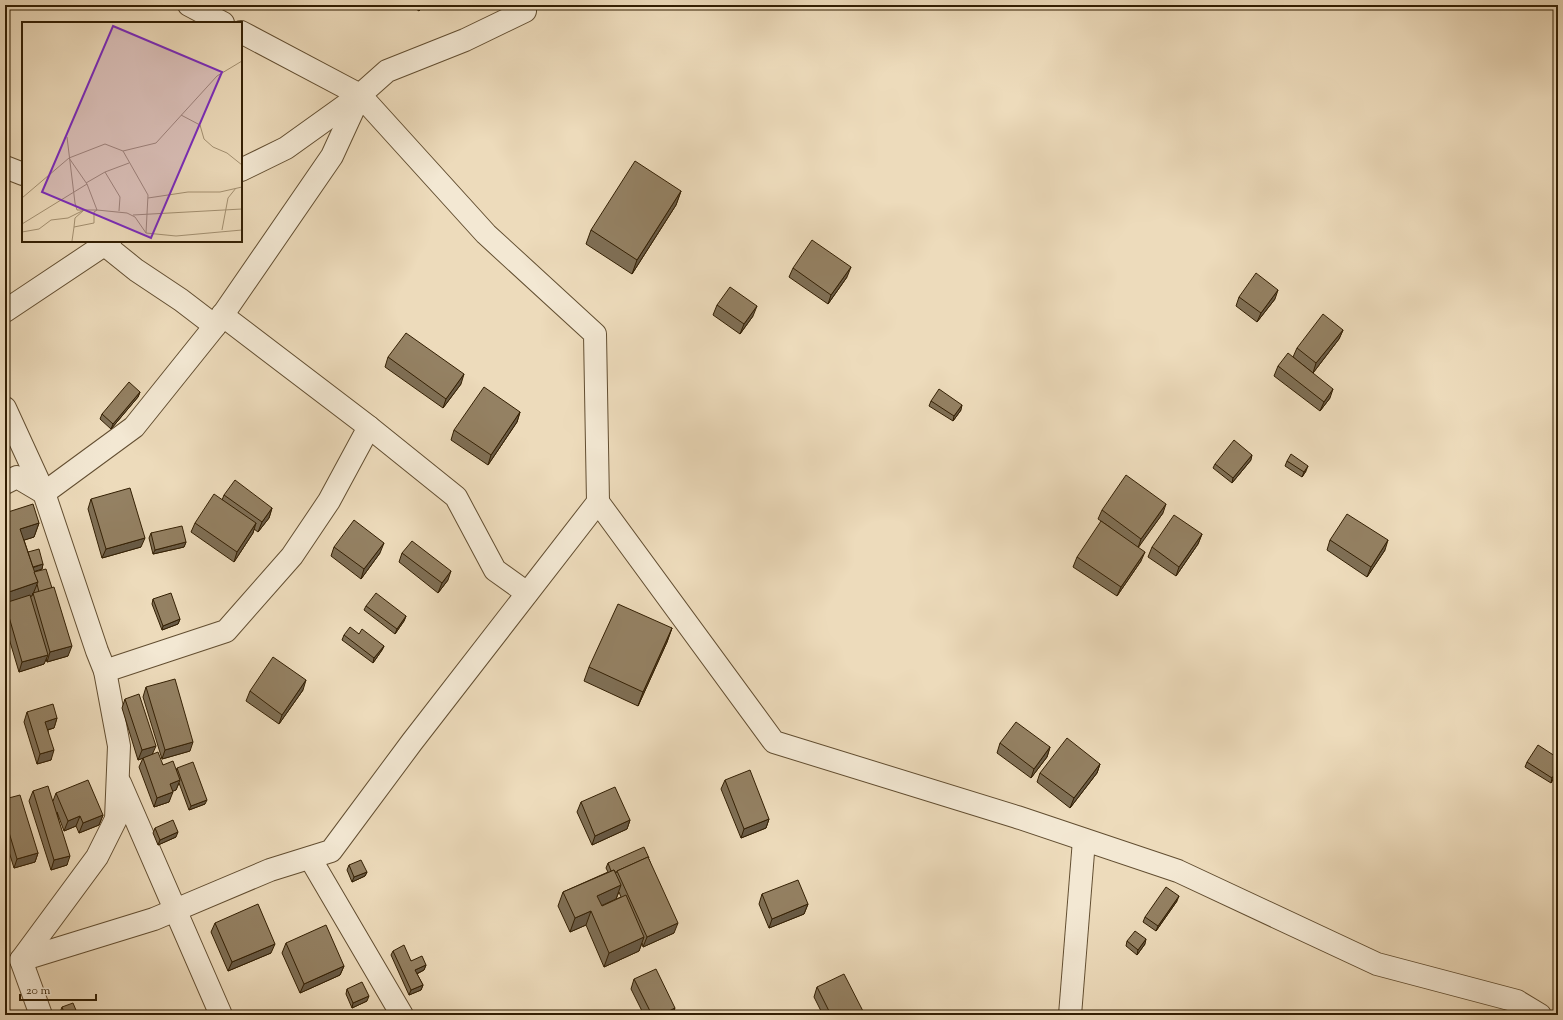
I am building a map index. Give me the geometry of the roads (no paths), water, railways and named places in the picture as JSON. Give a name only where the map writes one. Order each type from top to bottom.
[{"type":"street","points":[[189,5],[221,22]]},
{"type":"street","points":[[242,170],[286,148],[360,95],[388,71],[465,40],[525,11]]},
{"type":"street","points":[[242,33],[360,95],[486,234],[595,334],[598,502],[774,742],[1017,817],[1178,871],[1377,964],[1517,1001],[1540,1015]]},
{"type":"street","points":[[44,493],[134,427],[218,321],[332,156],[360,95]]},
{"type":"street","points":[[5,167],[22,174]]},
{"type":"street","points":[[5,311],[105,242],[136,270],[181,300],[218,321],[369,427],[456,497],[495,570],[527,593]]},
{"type":"street","points":[[5,408],[44,493],[97,651],[105,670],[119,746],[116,819],[97,857],[21,960]]},
{"type":"street","points":[[105,670],[226,631],[292,556],[329,501],[369,427]]},
{"type":"street","points":[[5,483],[17,478],[44,493]]},
{"type":"street","points":[[21,960],[154,920],[270,870],[332,852],[412,742],[598,502]]},
{"type":"street","points":[[117,778],[174,911],[221,1015]]},
{"type":"street","points":[[1070,1015],[1084,840]]},
{"type":"street","points":[[310,858],[402,1015]]},
{"type":"street","points":[[21,960],[41,1015]]}]
